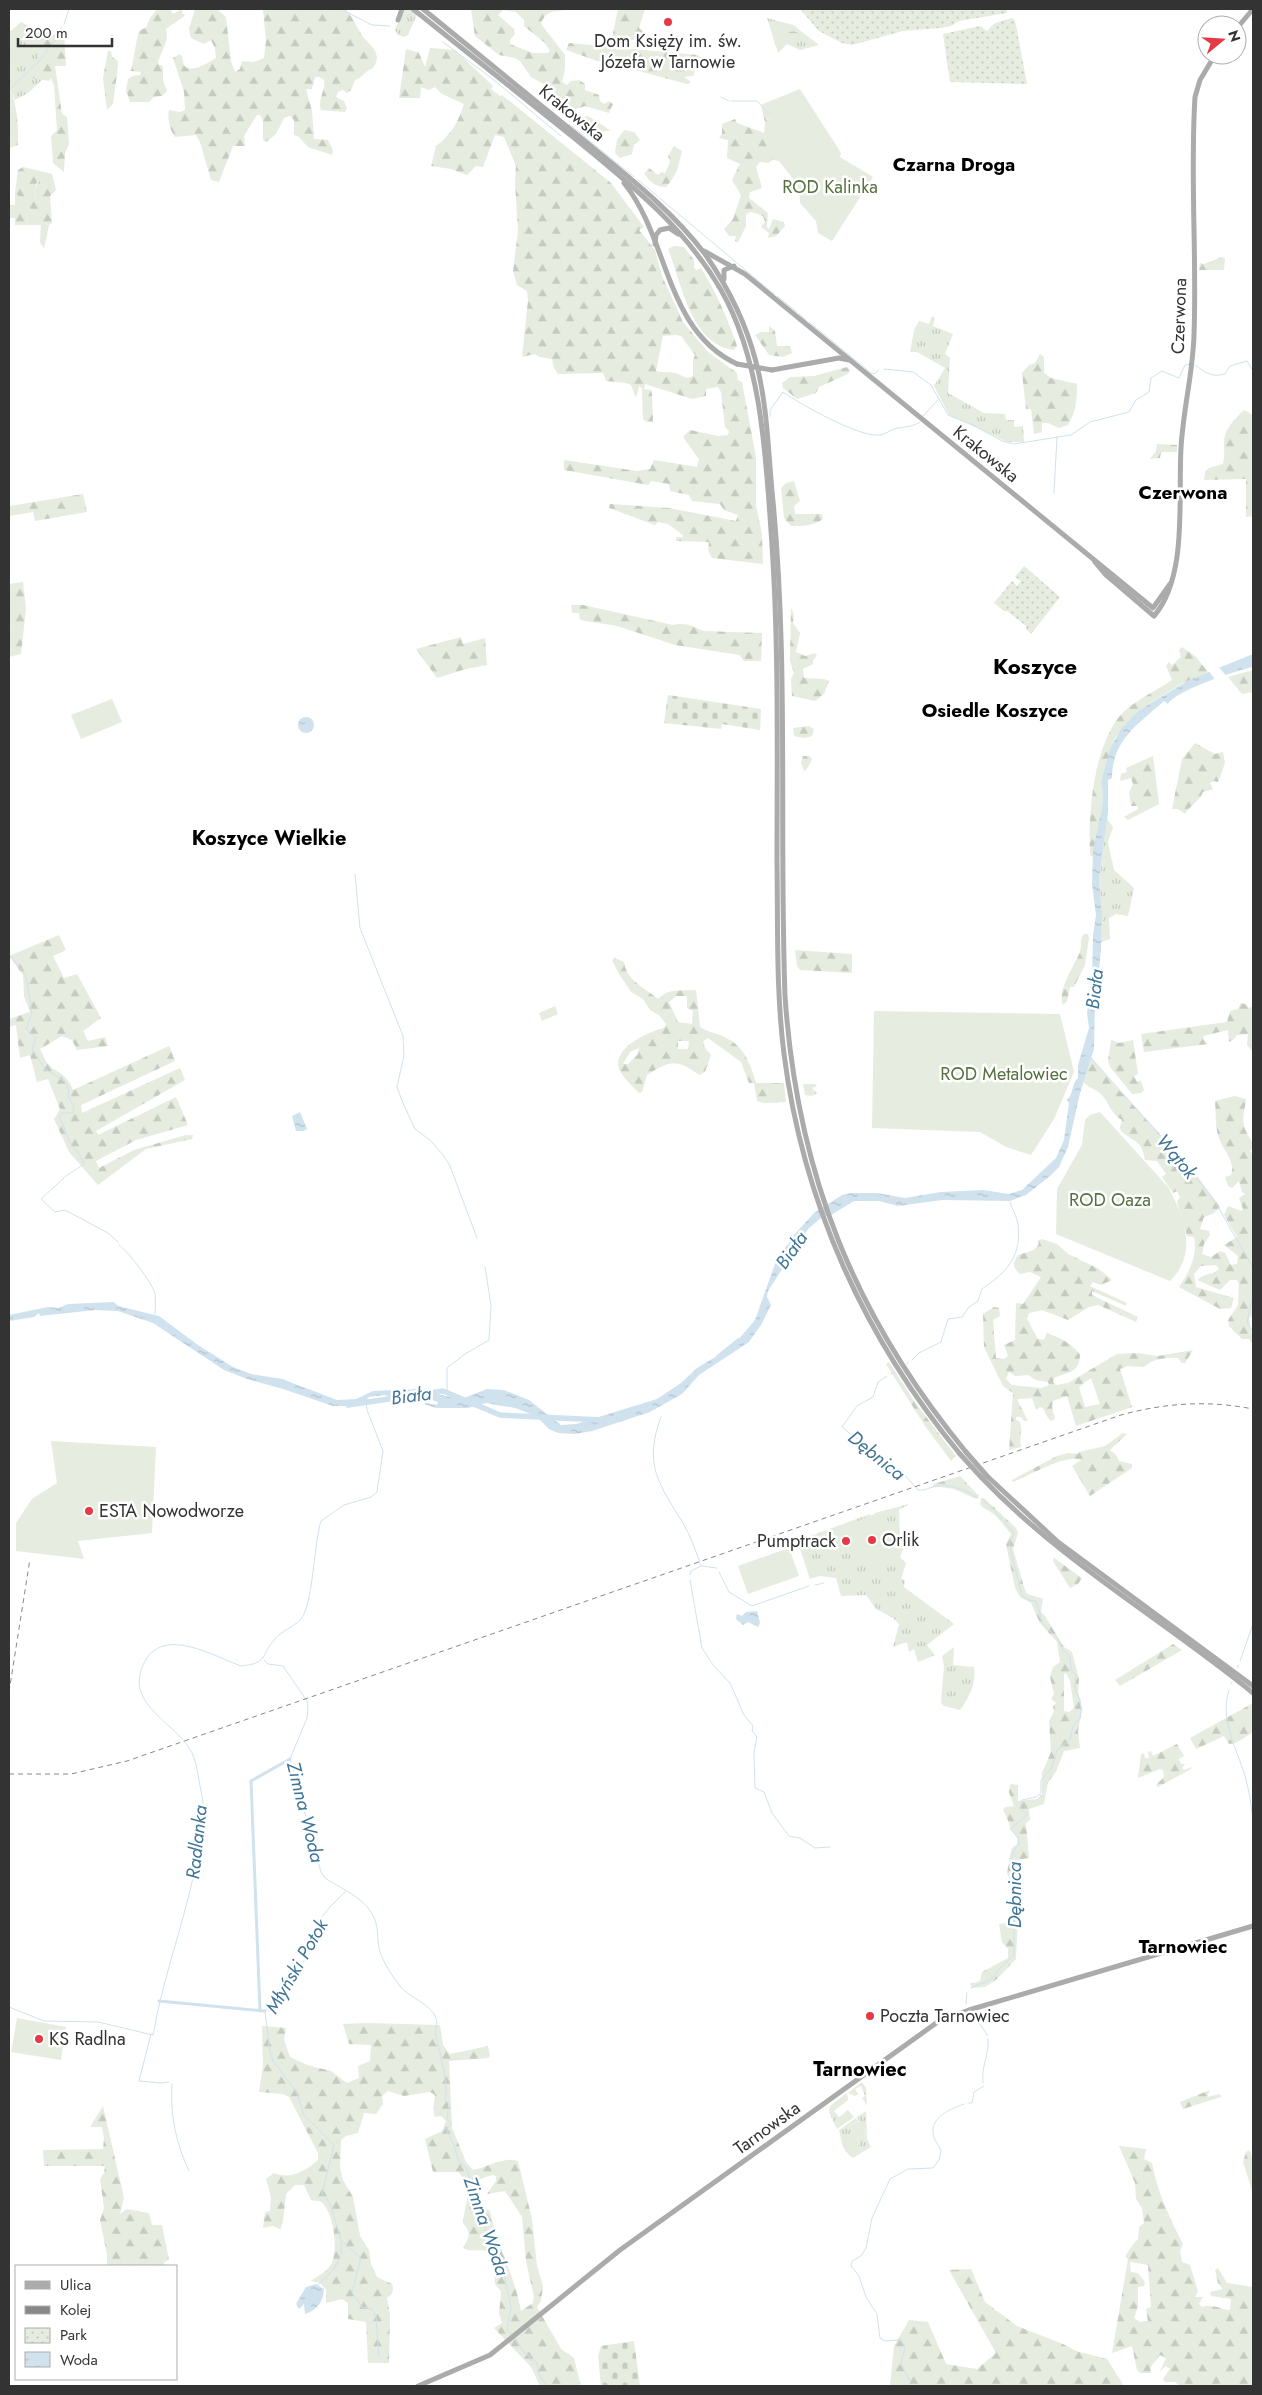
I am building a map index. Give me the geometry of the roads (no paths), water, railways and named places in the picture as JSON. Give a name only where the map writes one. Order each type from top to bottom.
[{"type":"main road","points":[[398,20],[402,9]]},
{"type":"main road","name":"Krakowska","points":[[413,9],[612,169]]},
{"type":"main road","name":"Krakowska","points":[[423,9],[626,175],[675,219],[698,245],[711,256],[734,266],[1152,608]]},
{"type":"main road","name":"Czerwona","points":[[1157,612],[1170,590],[1177,560],[1181,447],[1194,327],[1195,104],[1200,80],[1209,65]]},
{"type":"main road","points":[[612,169],[629,189],[687,317],[695,331],[715,352],[737,364],[772,370],[842,358],[851,361]]},
{"type":"main road","points":[[612,169],[655,207],[698,254],[724,294],[737,323],[751,364],[759,409],[775,598],[778,958],[781,1026],[792,1105],[814,1181],[836,1244],[889,1345],[930,1407],[963,1453],[1020,1516],[1067,1557],[1253,1693]]},
{"type":"main road","points":[[655,244],[658,232],[669,228],[676,232],[698,254]]},
{"type":"main road","points":[[698,245],[727,289],[742,321],[754,354],[767,432],[780,597],[784,960],[787,1027],[798,1104],[814,1181]]},
{"type":"main road","points":[[727,289],[723,272],[726,268],[734,266]]},
{"type":"main road","points":[[833,346],[835,352],[834,360]]},
{"type":"main road","name":"Krakowska","points":[[834,360],[847,362],[859,367]]},
{"type":"main road","name":"Krakowska","points":[[1095,562],[1105,574],[1154,616],[1157,612]]},
{"type":"main road","name":"Czerwona","points":[[1152,608],[1172,582]]},
{"type":"main road","points":[[984,1477],[1058,1542],[1253,1686]]},
{"type":"main road","name":"Tarnowska","points":[[418,2386],[435,2377],[473,2364],[490,2354],[620,2250],[937,2023],[974,2008],[1253,1926]]},
{"type":"water","points":[[1253,654],[1253,667],[1194,687],[1182,693],[1168,704],[1164,701],[1137,724],[1122,742],[1117,752],[1113,764],[1112,778],[1108,780],[1108,813],[1099,879],[1102,914],[1101,951],[1095,1006],[1094,1049],[1080,1093],[1068,1147],[1059,1167],[1026,1195],[1010,1201],[942,1200],[898,1206],[879,1201],[854,1201],[831,1215],[822,1217],[808,1229],[768,1291],[767,1297],[771,1305],[761,1325],[749,1342],[699,1375],[682,1394],[650,1412],[592,1431],[575,1434],[558,1433],[549,1429],[536,1416],[515,1408],[486,1403],[468,1408],[436,1408],[424,1404],[437,1405],[438,1402],[417,1395],[392,1398],[384,1395],[369,1397],[365,1402],[353,1406],[333,1406],[224,1370],[153,1323],[118,1311],[95,1310],[40,1316],[39,1313],[34,1317],[9,1321],[9,1315],[48,1307],[58,1308],[68,1304],[114,1302],[118,1306],[159,1316],[198,1345],[233,1367],[251,1374],[282,1379],[337,1400],[356,1399],[373,1391],[419,1389],[449,1397],[464,1398],[487,1389],[504,1390],[529,1400],[561,1425],[576,1424],[657,1399],[681,1383],[697,1368],[732,1347],[755,1320],[775,1264],[794,1235],[814,1213],[842,1195],[877,1193],[905,1198],[941,1192],[983,1190],[1009,1194],[1022,1190],[1056,1158],[1064,1140],[1069,1103],[1067,1100],[1078,1078],[1078,1065],[1089,1028],[1087,1013],[1092,981],[1093,935],[1096,915],[1092,884],[1093,851],[1102,808],[1103,793],[1101,782],[1110,749],[1121,729],[1138,711],[1189,680]]},
{"type":"water","points":[[306,717],[314,725],[306,733],[298,725]]},
{"type":"water","points":[[300,1112],[307,1129],[296,1131],[292,1116]]},
{"type":"water","points":[[757,1611],[760,1623],[758,1627],[748,1622],[743,1625],[736,1619],[737,1614],[742,1616],[746,1612]]},
{"type":"water","points":[[316,2284],[324,2289],[323,2298],[316,2308],[305,2314],[304,2304],[299,2309],[296,2304],[306,2287]]},
{"type":"waterway","points":[[64,24],[69,9]]},
{"type":"waterway","points":[[341,9],[372,25],[390,26]]},
{"type":"waterway","points":[[407,16],[412,13]]},
{"type":"waterway","points":[[9,90],[42,58],[52,43],[60,37],[61,28]]},
{"type":"waterway","points":[[443,42],[494,80],[561,136]]},
{"type":"waterway","points":[[721,97],[729,101]]},
{"type":"waterway","points":[[731,101],[757,101],[769,114]]},
{"type":"waterway","points":[[569,124],[634,177]]},
{"type":"waterway","points":[[638,180],[774,294]]},
{"type":"waterway","points":[[777,296],[797,312]]},
{"type":"waterway","points":[[799,314],[806,320]]},
{"type":"waterway","points":[[809,322],[871,373],[874,374],[879,370]]},
{"type":"waterway","points":[[1195,365],[1208,374],[1220,375],[1225,374],[1230,366],[1247,361],[1253,371]]},
{"type":"waterway","points":[[884,369],[913,372],[931,385],[948,415],[975,426],[1002,441],[1014,444],[1071,435],[1090,422],[1129,412],[1136,400],[1149,392],[1151,378],[1162,371],[1179,378],[1185,365],[1191,364]]},
{"type":"waterway","points":[[770,417],[770,410],[783,392],[830,419],[871,435],[880,435],[920,422]]},
{"type":"waterway","points":[[923,416],[938,400]]},
{"type":"waterway","points":[[1054,493],[1057,437]]},
{"type":"waterway","points":[[355,874],[360,928],[403,1036],[404,1055],[397,1087],[415,1129],[430,1140],[450,1166],[477,1238]]},
{"type":"waterway","name":"Zimna Woda","points":[[10,955],[26,976],[32,1013],[26,1029],[36,1038],[32,1049],[45,1069],[66,1082],[69,1092],[68,1096],[74,1107],[73,1113],[62,1113],[59,1117],[71,1144],[84,1164],[66,1176],[41,1199],[55,1212],[65,1210],[108,1233],[118,1242]]},
{"type":"waterway","name":"Wątok","points":[[1091,1058],[1185,1163],[1217,1205],[1253,1268]]},
{"type":"waterway","name":"Dębnica","points":[[912,1360],[919,1353],[941,1342],[948,1319],[962,1317],[969,1307],[978,1301],[982,1289],[999,1276],[1011,1262],[1018,1245],[1019,1235],[1017,1221],[1010,1202]]},
{"type":"waterway","name":"Zimna Woda","points":[[119,1245],[134,1260],[153,1288],[155,1293],[155,1314]]},
{"type":"waterway","points":[[443,1391],[447,1392],[447,1368],[465,1354],[489,1340],[491,1305],[485,1267]]},
{"type":"waterway","name":"Wątok","points":[[1253,1296],[1247,1322],[1253,1332]]},
{"type":"waterway","name":"Biała","points":[[719,1357],[739,1341]]},
{"type":"waterway","name":"Dębnica","points":[[887,1376],[878,1382],[873,1397],[857,1406],[842,1427],[901,1472],[918,1490],[942,1485],[964,1490],[978,1498]]},
{"type":"waterway","name":"Biała","points":[[348,1405],[443,1391],[500,1415],[603,1420]]},
{"type":"waterway","name":"Radlanka","points":[[9,2007],[44,2021],[98,2022],[153,2035],[163,1988],[195,1871],[202,1826],[203,1805],[192,1752],[181,1738],[153,1711],[141,1691],[139,1679],[143,1665],[151,1653],[162,1646],[175,1645],[202,1650],[241,1666],[250,1665],[260,1661],[277,1637],[301,1619],[305,1612],[311,1587],[321,1521],[344,1505],[371,1497],[377,1492],[383,1451],[367,1410],[366,1401]]},
{"type":"waterway","points":[[661,1417],[653,1448],[656,1473],[667,1497],[683,1523],[701,1566]]},
{"type":"waterway","name":"Dębnica","points":[[971,1988],[992,1979],[999,1969],[1014,1955],[1014,1892],[1011,1863],[1013,1852],[1019,1844],[1018,1837],[1010,1829],[1027,1815],[1020,1808],[1022,1800],[1036,1797],[1041,1793],[1041,1780],[1051,1769],[1057,1750],[1070,1740],[1073,1726],[1080,1719],[1081,1710],[1080,1700],[1075,1690],[1076,1675],[1071,1670],[1070,1657],[1062,1649],[1059,1640],[1043,1624],[1036,1601],[1022,1596],[1009,1544],[1014,1533],[992,1508],[981,1499]]},
{"type":"waterway","points":[[690,1575],[691,1571],[701,1566],[717,1568]]},
{"type":"waterway","points":[[719,1572],[729,1592],[752,1606],[809,1586]]},
{"type":"waterway","points":[[690,1580],[702,1648],[713,1665],[730,1683],[744,1715],[753,1726],[752,1731],[757,1737],[754,1752],[755,1788],[764,1792],[772,1813],[789,1836],[800,1838],[815,1848],[830,1847]]},
{"type":"waterway","points":[[815,1585],[824,1583]]},
{"type":"waterway","points":[[1240,1661],[1253,1624]]},
{"type":"waterway","name":"Zimna Woda","points":[[264,1660],[268,1664],[283,1666],[307,1701],[307,1718],[290,1759],[321,1872],[325,1878],[356,1897],[367,1907],[376,1922],[380,1952],[388,1969],[404,1991],[425,2005],[435,2016],[437,2023],[435,2032],[446,2086],[445,2099],[449,2104],[447,2119],[452,2124],[446,2129],[454,2145],[459,2162],[466,2167],[484,2225],[503,2269],[511,2307],[507,2330],[512,2335]]},
{"type":"waterway","points":[[1229,1690],[1226,1712],[1230,1734],[1242,1766],[1253,1818]]},
{"type":"waterway","points":[[260,2011],[251,1781],[290,1759]]},
{"type":"waterway","name":"Młyński Potok","points":[[345,1892],[317,1923],[304,1961],[265,2011],[270,2052],[273,2061],[297,2093],[304,2115],[334,2145],[322,2194],[330,2203],[341,2240],[361,2258],[352,2293],[362,2307],[372,2309],[376,2316],[379,2357]]},
{"type":"waterway","name":"Dębnica","points":[[966,2004],[967,1993]]},
{"type":"waterway","points":[[159,2001],[265,2011]]},
{"type":"waterway","name":"Dębnica","points":[[972,2012],[988,2036]]},
{"type":"waterway","points":[[151,2034],[139,2081],[169,2082]]},
{"type":"waterway","name":"Dębnica","points":[[983,2083],[988,2039]]},
{"type":"waterway","points":[[172,2084],[172,2107],[175,2129],[189,2171]]},
{"type":"waterway","name":"Dębnica","points":[[968,2103],[972,2103],[974,2092],[984,2086]]},
{"type":"waterway","name":"Dębnica","points":[[910,2386],[910,2381],[901,2364],[904,2345],[899,2340],[885,2341],[880,2338],[877,2314],[866,2297],[859,2276],[851,2266],[852,2261],[861,2256],[866,2248],[872,2218],[890,2179],[908,2169],[933,2168],[939,2160],[941,2151],[935,2140],[933,2126],[945,2112],[964,2104]]},
{"type":"waterway","points":[[318,2285],[336,2266],[340,2255],[341,2242]]},
{"type":"waterway","name":"Zimna Woda","points":[[515,2338],[526,2355],[529,2355],[530,2360],[535,2360],[540,2377],[547,2386]]},
{"type":"railway","points":[[9,1774],[71,1774],[127,1761],[1121,1415],[1170,1405],[1187,1404],[1220,1404],[1253,1409]]},
{"type":"railway","points":[[9,1692],[30,1559]]},
{"type":"place","name":"Dom Księży im. św. Józefa w Tarnowie","points":[[668,22]]},
{"type":"place","name":"ESTA Nowodworze","points":[[89,1511]]},
{"type":"place","name":"Orlik","points":[[872,1540]]},
{"type":"place","name":"Pumptrack","points":[[846,1541]]},
{"type":"place","name":"Poczta Tarnowiec","points":[[870,2016]]},
{"type":"place","name":"KS Radlna","points":[[39,2039]]},
{"type":"district","name":"Czarna Droga","points":[[954,164]]},
{"type":"district","name":"Czerwona","points":[[1183,492]]},
{"type":"district","name":"Koszyce","points":[[1035,666]]},
{"type":"district","name":"Osiedle Koszyce","points":[[995,710]]},
{"type":"district","name":"Koszyce Wielkie","points":[[269,838]]},
{"type":"district","name":"Tarnowiec","points":[[1183,1946]]},
{"type":"district","name":"Tarnowiec","points":[[860,2069]]},
{"type":"park label","name":"ROD Kalinka","points":[[830,187]]},
{"type":"park label","name":"ROD Metalowiec","points":[[1004,1074]]},
{"type":"park label","name":"ROD Oaza","points":[[1110,1200]]}]
